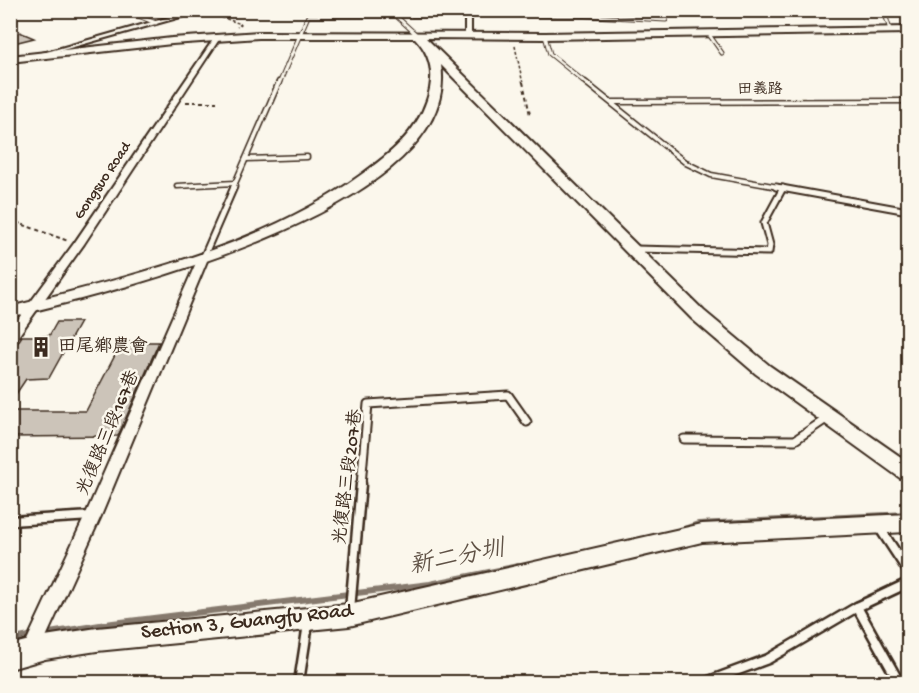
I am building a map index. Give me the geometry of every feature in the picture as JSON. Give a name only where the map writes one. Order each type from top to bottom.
[{"type":"street","points":[[38,56],[201,11]]},
{"type":"street","points":[[468,36],[470,13]]},
{"type":"street","points":[[10,58],[217,38],[299,35],[423,40],[468,36],[909,30]]},
{"type":"street","name":"Gongsuo Road","points":[[10,339],[79,244],[217,38]]},
{"type":"street","points":[[423,40],[446,70],[698,315],[763,370],[909,472]]},
{"type":"street","points":[[10,312],[204,256],[250,241],[306,216],[360,185],[401,150],[425,120],[446,70]]},
{"type":"street","name":"光復路三段167巷","points":[[21,654],[93,516],[204,256]]},
{"type":"street","name":"Section 3, Guangfu Road","points":[[21,654],[84,640],[308,621],[349,615],[702,533],[909,523]]},
{"type":"lane","points":[[123,10],[156,23]]},
{"type":"lane","points":[[390,10],[423,40]]},
{"type":"lane","points":[[526,10],[526,16]]},
{"type":"lane","points":[[585,10],[590,16]]},
{"type":"lane","points":[[204,256],[308,16],[470,13],[666,20],[664,10]]},
{"type":"lane","points":[[877,10],[885,17],[890,30]]},
{"type":"lane","points":[[708,33],[722,53]]},
{"type":"lane","points":[[545,36],[550,54],[686,163],[711,175],[909,211]]},
{"type":"lane","name":"田義路","points":[[612,102],[909,101]]},
{"type":"lane","points":[[246,159],[307,157]]},
{"type":"lane","points":[[177,186],[235,183]]},
{"type":"lane","points":[[632,249],[770,252],[764,223],[783,188]]},
{"type":"lane","name":"光復路三段207巷","points":[[349,615],[368,404],[508,395],[527,422]]},
{"type":"lane","points":[[684,439],[795,440],[829,417]]},
{"type":"lane","points":[[10,521],[93,516]]},
{"type":"lane","points":[[877,525],[909,571]]},
{"type":"lane","points":[[706,682],[768,659],[857,607],[909,583]]},
{"type":"lane","points":[[857,607],[899,682]]},
{"type":"lane","points":[[299,682],[308,621]]},
{"type":"path","points":[[201,11],[241,24],[217,38]]},
{"type":"path","points":[[513,36],[530,114]]},
{"type":"path","points":[[174,102],[217,102]]},
{"type":"path","points":[[10,220],[79,244]]},
{"type":"building","points":[[10,28],[34,38],[10,44]]},
{"type":"building","name":"田尾鄉農會","points":[[57,322],[80,322],[49,378],[26,379],[10,403],[10,354],[22,336],[49,336]]},
{"type":"building","points":[[122,342],[159,342],[118,436],[10,437],[10,411],[86,411]]},
{"type":"waterway","points":[[146,27],[201,10]]},
{"type":"waterway","name":"新二分圳","points":[[684,529],[698,524],[908,514]]},
{"type":"waterway","name":"新二分圳","points":[[43,634],[113,623],[430,584],[518,566]]},
{"type":"waterway","name":"新二分圳","points":[[10,640],[34,635]]},
{"type":"place","name":"田尾鄉農會","points":[[41,347]]}]
